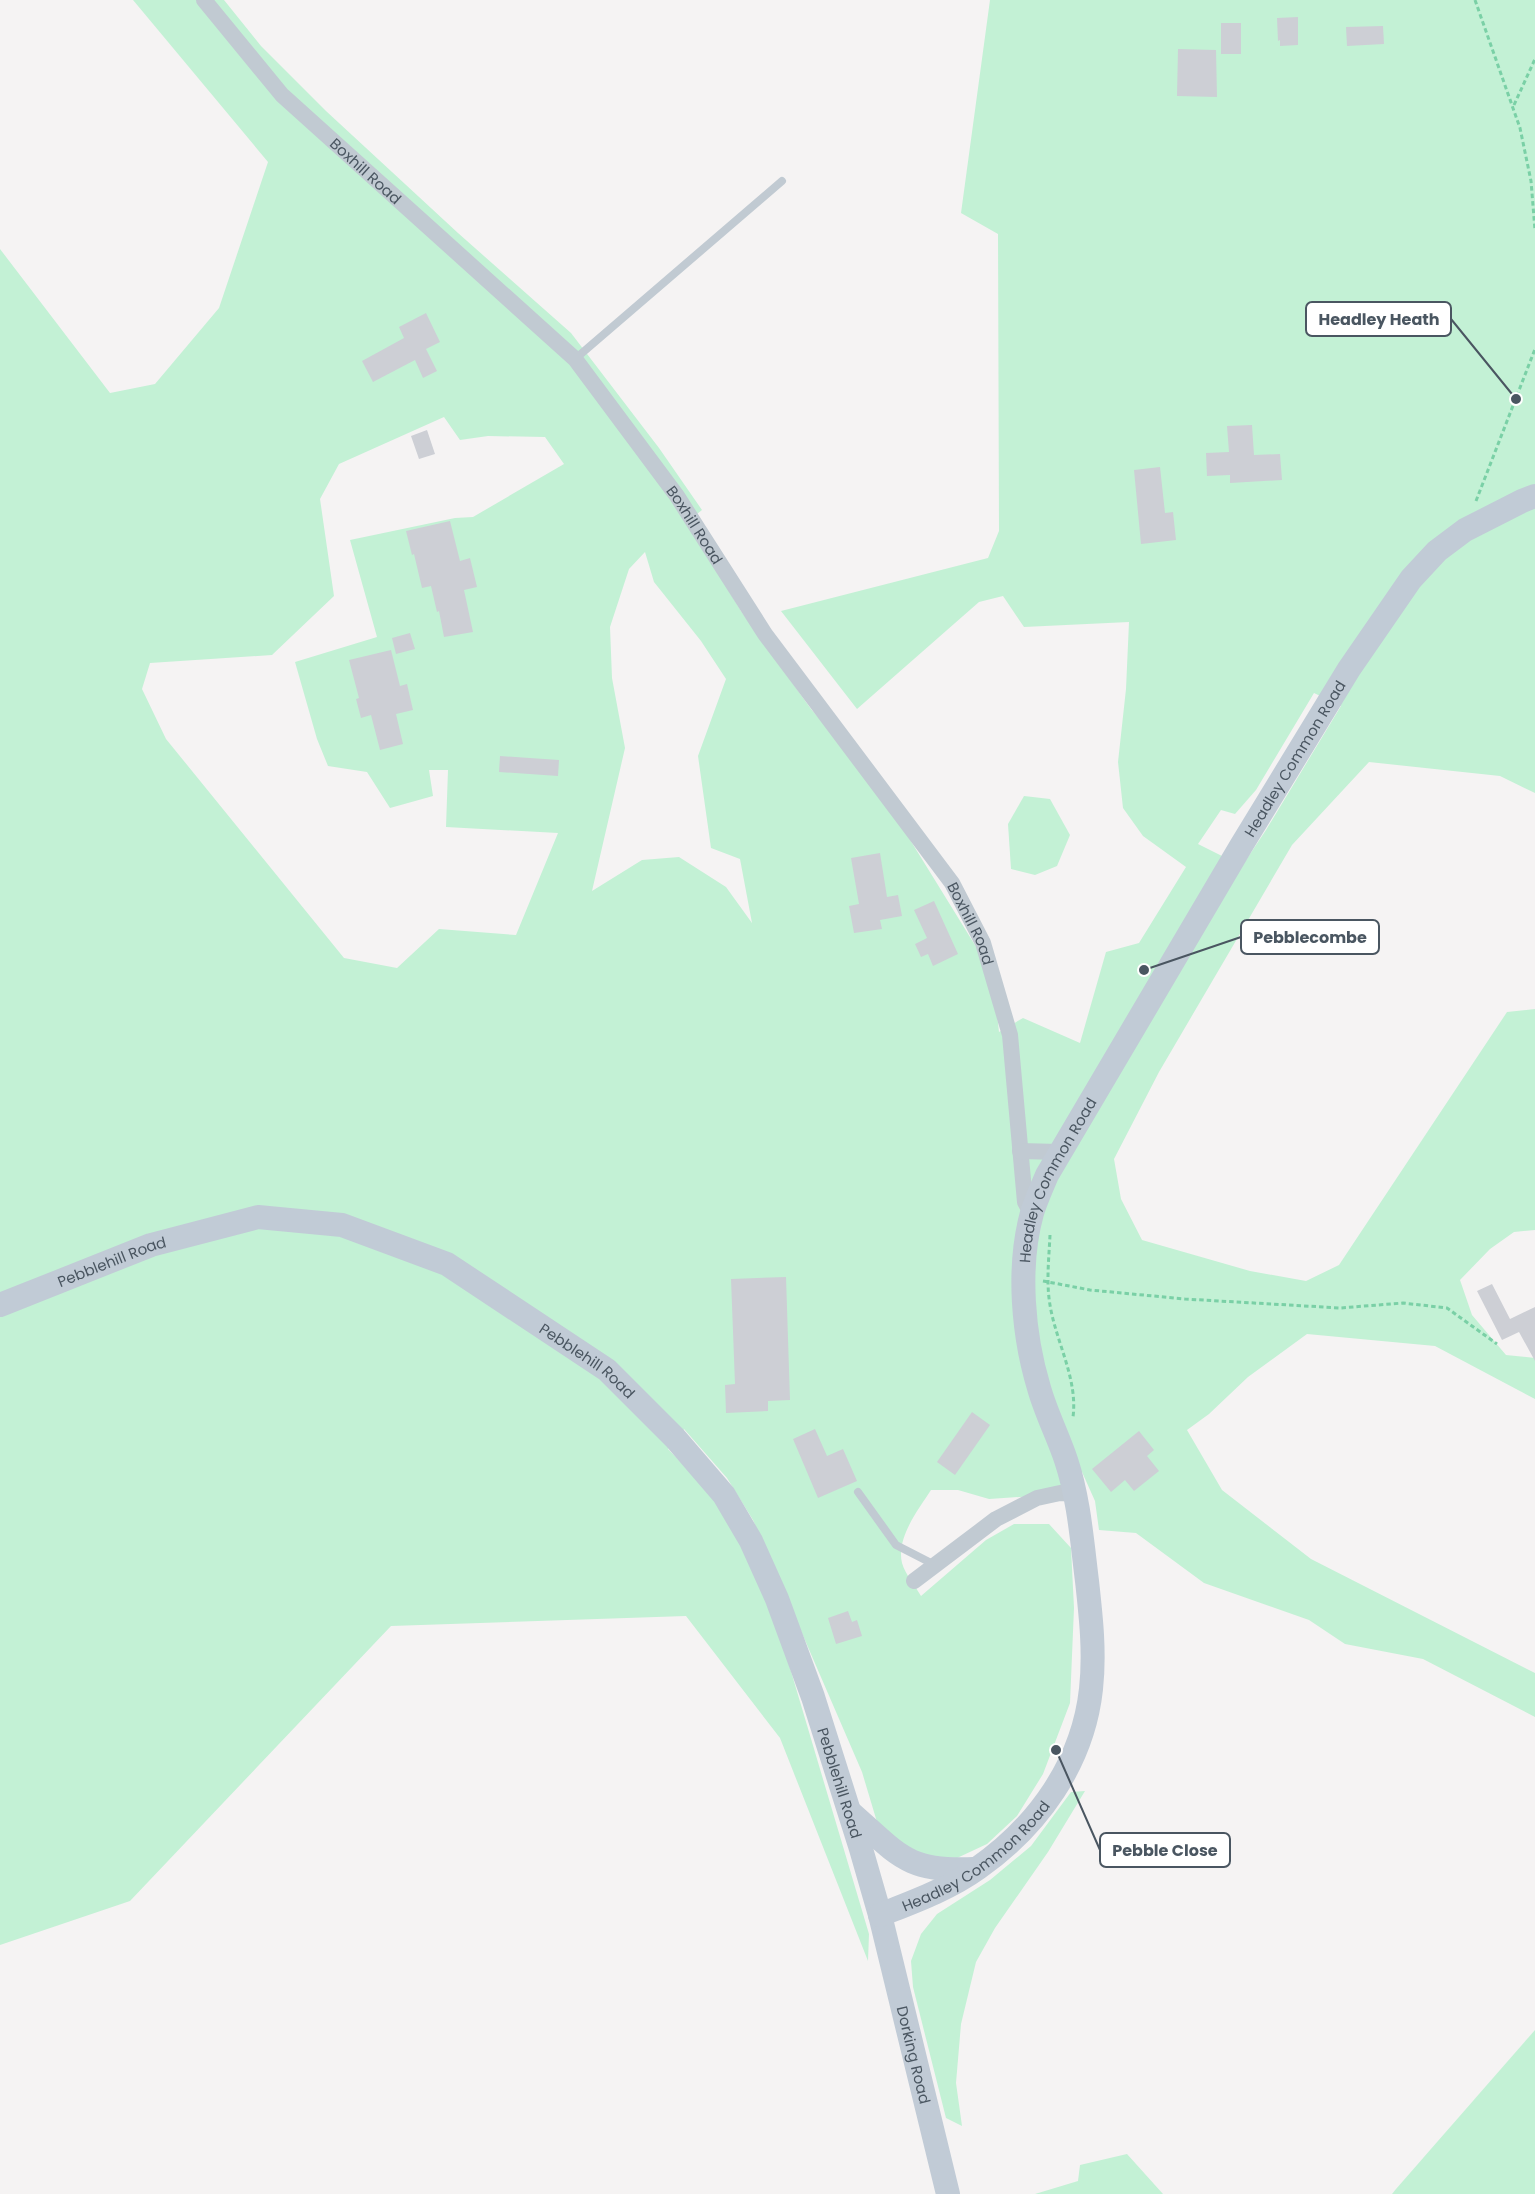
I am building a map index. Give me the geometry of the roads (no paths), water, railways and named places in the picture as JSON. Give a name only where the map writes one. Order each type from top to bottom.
[{"type":"main road","name":"Headley Common Road","points":[[880,1915],[943,1888],[977,1869],[1015,1839],[1045,1805],[1068,1768],[1083,1731],[1091,1691],[1093,1652],[1083,1545],[1075,1494],[1066,1460],[1039,1390],[1030,1357],[1024,1316],[1023,1278],[1041,1222],[1047,1175],[1349,669],[1411,579],[1437,551],[1465,530],[1535,496]]},
{"type":"main road","name":"Pebblehill Road","points":[[0,1305],[151,1245],[258,1217],[342,1224],[447,1264],[607,1370],[675,1438],[724,1495],[752,1540],[813,1696],[851,1813],[880,1915]]},
{"type":"main road","points":[[851,1813],[891,1849],[910,1862],[943,1869],[977,1869]]},
{"type":"main road","name":"Dorking Road","points":[[880,1915],[948,2194]]},
{"type":"street","name":"Boxhill Road","points":[[204,0],[282,95],[574,359],[677,496],[765,634],[952,883],[983,943],[1010,1035],[1025,1202],[1041,1222]]},
{"type":"street","points":[[1020,1150],[1059,1152]]},
{"type":"street","points":[[914,1581],[996,1519],[1037,1498],[1060,1493],[1075,1494]]},
{"type":"lane","points":[[574,359],[782,181]]},
{"type":"lane","points":[[858,1491],[896,1545],[936,1565]]},
{"type":"place","name":"Headley Heath","points":[[1516,399]]},
{"type":"place","name":"Pebblecombe","points":[[1144,970]]},
{"type":"place","name":"Pebble Close","points":[[1056,1750]]}]
